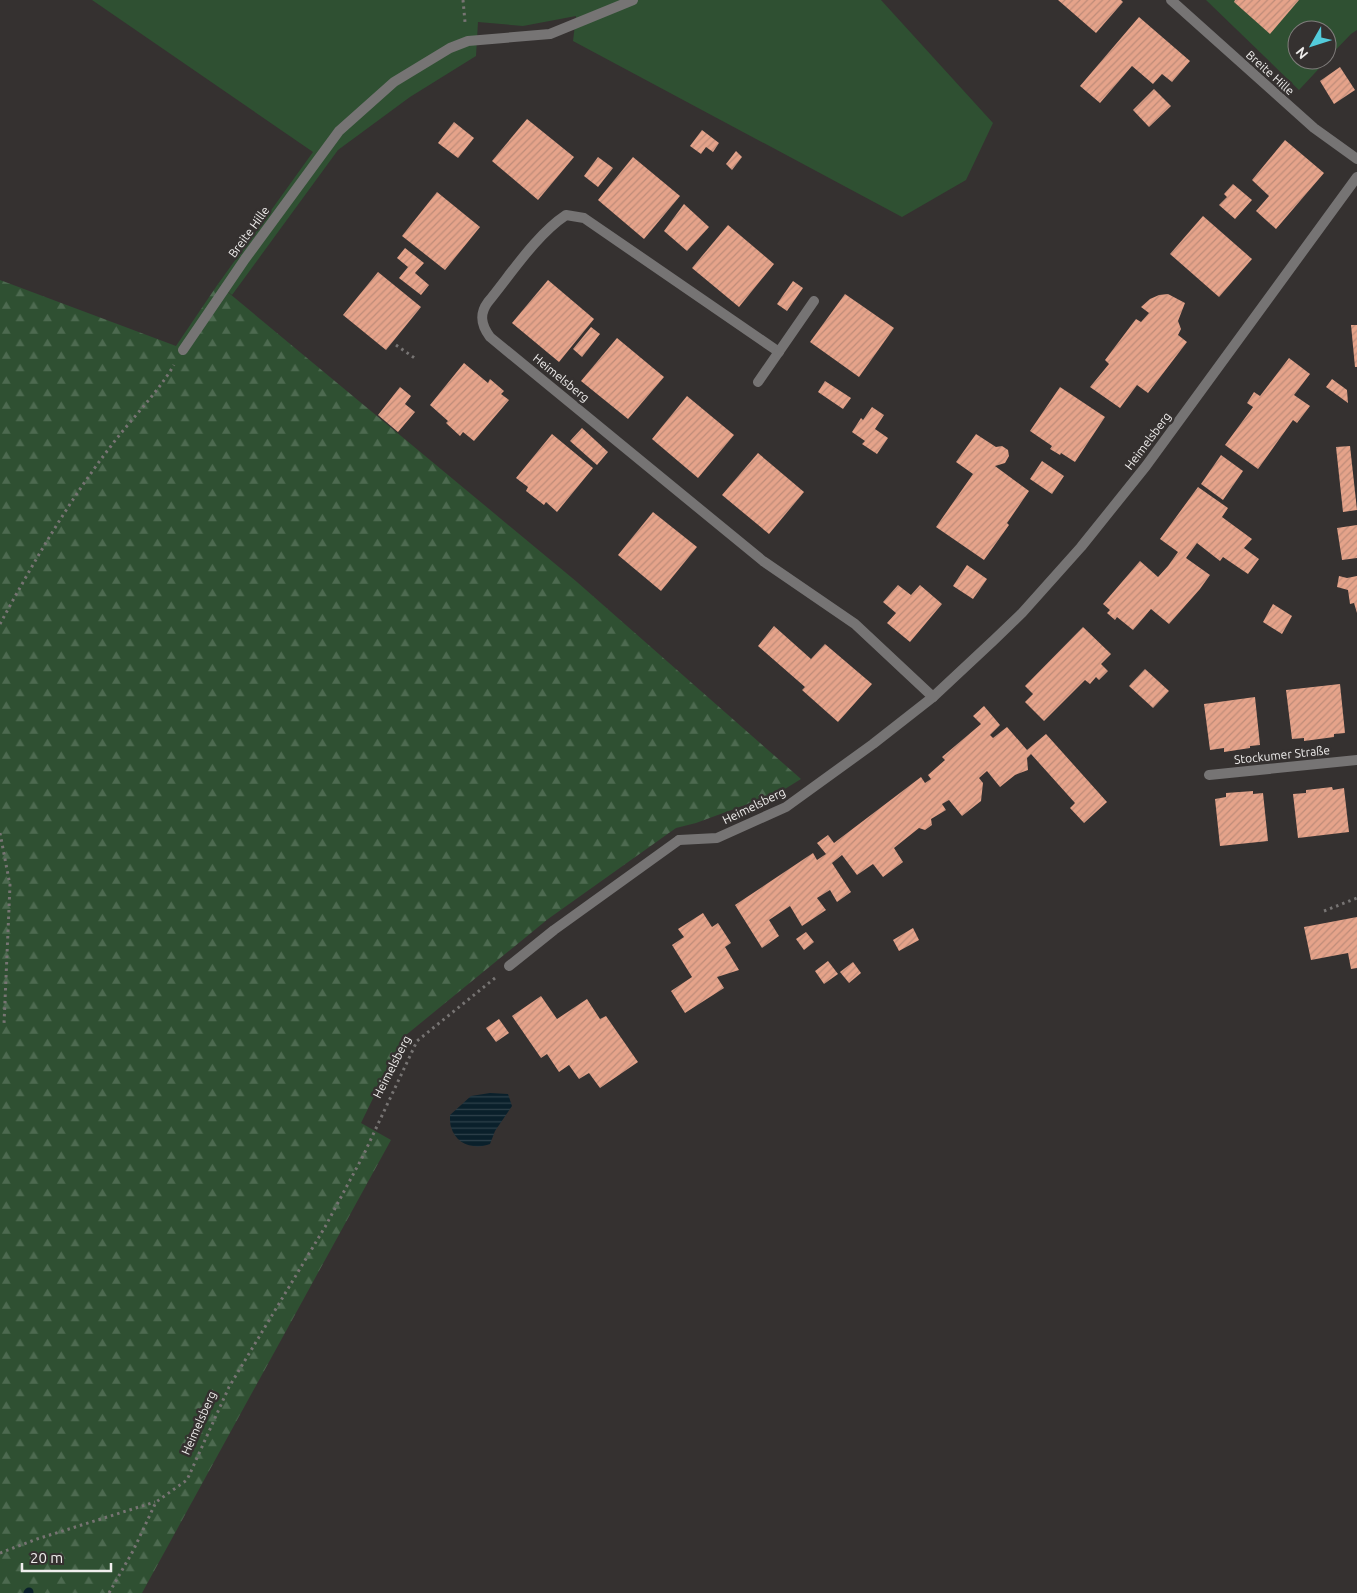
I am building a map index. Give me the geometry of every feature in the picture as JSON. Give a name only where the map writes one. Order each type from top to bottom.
[{"type":"street","name":"Breite Hille","points":[[183,350],[245,259],[339,131],[394,82],[450,48],[468,41],[550,34],[633,0]]},
{"type":"street","name":"Breite Hille","points":[[1171,0],[1314,128],[1357,159]]},
{"type":"street","name":"Heimelsberg","points":[[509,966],[554,930],[679,840],[717,838],[786,806],[873,744],[933,697],[1022,613],[1081,547],[1146,466],[1357,177]]},
{"type":"street","name":"Heimelsberg","points":[[779,352],[584,218],[566,215],[552,224],[542,235],[488,302],[483,312],[483,324],[490,336],[763,561],[855,624],[933,697]]},
{"type":"street","points":[[758,382],[814,301]]},
{"type":"street","name":"Stockumer Straße","points":[[1209,775],[1357,760]]},
{"type":"path","points":[[396,345],[416,359]]},
{"type":"path","points":[[0,624],[64,512],[111,446],[165,380],[183,350]]},
{"type":"path","points":[[0,833],[10,885],[4,1024]]},
{"type":"path","points":[[1324,911],[1357,898]]},
{"type":"path","name":"Heimelsberg","points":[[109,1593],[133,1551],[156,1502],[186,1480],[229,1386],[326,1227],[363,1156],[417,1041],[509,966]]},
{"type":"path","points":[[0,1553],[37,1539],[156,1502]]},
{"type":"green space","points":[[92,0],[881,0],[993,123],[966,180],[902,217],[573,41],[576,16],[523,26],[478,22],[476,56],[410,97],[338,150],[232,295],[218,284],[313,152]]},
{"type":"green space","points":[[1206,0],[1357,0],[1357,30],[1337,49],[1337,20],[1287,20],[1287,70],[1318,70],[1299,90]]},
{"type":"green space","points":[[0,280],[176,346],[218,284],[577,582],[801,779],[780,792],[696,823],[676,828],[548,919],[406,1035],[400,1043],[361,1123],[391,1140],[142,1593],[0,1593]]},
{"type":"water","points":[[490,1093],[508,1094],[512,1106],[495,1131],[490,1144],[472,1146],[462,1142],[453,1133],[450,1115],[471,1096]]},
{"type":"building","points":[[1058,0],[1121,0],[1123,2],[1096,33]]},
{"type":"building","points":[[1235,0],[1299,0],[1270,34],[1234,2]]},
{"type":"building","points":[[1139,17],[1190,61],[1172,82],[1162,74],[1153,84],[1132,66],[1100,103],[1080,86]]},
{"type":"building","points":[[1340,67],[1355,90],[1334,104],[1320,81]]},
{"type":"building","points":[[1154,89],[1171,106],[1149,127],[1133,110]]},
{"type":"building","points":[[527,119],[574,157],[538,200],[492,161]]},
{"type":"building","points":[[454,122],[474,138],[458,158],[438,143]]},
{"type":"building","points":[[702,130],[719,143],[713,152],[706,147],[701,154],[690,146]]},
{"type":"building","points":[[1285,140],[1324,173],[1276,229],[1256,211],[1269,196],[1252,180]]},
{"type":"building","points":[[736,151],[742,157],[732,170],[726,164]]},
{"type":"building","points":[[598,157],[613,168],[598,187],[584,176]]},
{"type":"building","points":[[633,157],[680,196],[644,239],[598,200]]},
{"type":"building","points":[[1233,184],[1252,200],[1235,219],[1219,205],[1227,197],[1224,194]]},
{"type":"building","points":[[437,192],[480,227],[445,270],[402,236]]},
{"type":"building","points":[[684,204],[709,227],[687,251],[664,231]]},
{"type":"building","points":[[1203,216],[1252,259],[1219,297],[1170,254]]},
{"type":"building","points":[[728,225],[774,264],[739,307],[692,268]]},
{"type":"building","points":[[405,248],[424,263],[415,273],[429,285],[421,295],[399,278],[408,267],[397,258]]},
{"type":"building","points":[[378,272],[421,307],[386,350],[343,315]]},
{"type":"building","points":[[548,280],[594,319],[559,362],[512,323]]},
{"type":"building","points":[[793,281],[803,288],[787,311],[777,304]]},
{"type":"building","points":[[845,294],[894,328],[859,377],[810,342]]},
{"type":"building","points":[[1168,294],[1185,303],[1178,321],[1181,329],[1178,335],[1187,342],[1148,393],[1137,385],[1120,408],[1090,387],[1109,364],[1105,360],[1136,319],[1141,322],[1149,313],[1141,307],[1150,299]]},
{"type":"building","points":[[1351,325],[1357,325],[1357,367],[1355,367]]},
{"type":"building","points":[[591,327],[600,334],[582,357],[573,349]]},
{"type":"building","points":[[617,338],[664,377],[628,419],[581,381]]},
{"type":"building","points":[[1289,358],[1310,374],[1294,395],[1310,406],[1297,423],[1293,420],[1258,469],[1225,445],[1253,407],[1247,403],[1254,392],[1260,396]]},
{"type":"building","points":[[464,363],[488,383],[490,379],[504,391],[501,394],[509,400],[474,441],[463,432],[460,436],[446,423],[448,421],[430,405]]},
{"type":"building","points":[[1332,379],[1347,390],[1348,403],[1326,387]]},
{"type":"building","points":[[825,381],[851,398],[843,409],[818,392]]},
{"type":"building","points":[[400,387],[411,396],[405,404],[415,412],[398,432],[378,415]]},
{"type":"building","points":[[1060,387],[1105,417],[1075,462],[1061,453],[1060,455],[1050,449],[1052,446],[1030,431]]},
{"type":"building","points":[[687,396],[734,435],[698,478],[652,439]]},
{"type":"building","points":[[872,407],[884,415],[875,429],[888,438],[877,454],[862,444],[865,441],[852,432],[861,418],[863,420]]},
{"type":"building","points":[[582,428],[608,452],[597,465],[570,441]]},
{"type":"building","points":[[552,434],[593,468],[557,512],[546,502],[544,505],[526,491],[528,487],[516,478]]},
{"type":"building","points":[[976,434],[996,447],[1002,446],[1008,450],[1009,456],[1005,463],[995,466],[1029,491],[1007,523],[1009,525],[984,560],[936,527],[973,474],[956,462]]},
{"type":"building","points":[[1350,446],[1357,510],[1343,512],[1336,447]]},
{"type":"building","points":[[758,453],[804,492],[769,534],[722,495]]},
{"type":"building","points":[[1221,455],[1243,471],[1223,500],[1201,484]]},
{"type":"building","points":[[1042,461],[1064,476],[1052,494],[1030,479]]},
{"type":"building","points":[[1198,487],[1228,508],[1222,517],[1252,539],[1244,548],[1259,559],[1248,574],[1223,557],[1220,561],[1197,543],[1186,558],[1210,575],[1200,589],[1169,624],[1151,609],[1133,630],[1117,617],[1115,620],[1107,613],[1110,610],[1103,604],[1140,561],[1158,577],[1168,566],[1178,552],[1160,539]]},
{"type":"building","points":[[653,512],[697,547],[661,591],[618,555]]},
{"type":"building","points":[[1357,525],[1357,558],[1342,560],[1337,528]]},
{"type":"building","points":[[967,565],[987,579],[973,599],[953,586]]},
{"type":"building","points":[[1339,576],[1347,578],[1357,576],[1357,613],[1354,603],[1350,604],[1348,590],[1337,587]]},
{"type":"building","points":[[898,585],[911,595],[920,585],[942,604],[910,642],[887,623],[896,613],[883,602]]},
{"type":"building","points":[[1273,604],[1292,616],[1282,634],[1263,622]]},
{"type":"building","points":[[774,626],[811,659],[825,644],[872,684],[838,722],[802,690],[805,687],[758,646]]},
{"type":"building","points":[[1083,627],[1111,654],[1101,664],[1108,671],[1099,680],[1096,677],[1090,684],[1085,680],[1044,721],[1025,702],[1033,694],[1025,686]]},
{"type":"building","points":[[1145,669],[1169,691],[1153,708],[1129,686]]},
{"type":"building","points":[[1340,684],[1345,733],[1334,734],[1334,737],[1304,741],[1304,738],[1292,739],[1286,690]]},
{"type":"building","points":[[1255,697],[1260,745],[1224,752],[1224,748],[1210,750],[1204,704]]},
{"type":"building","points":[[984,706],[1000,725],[990,735],[993,738],[1007,727],[1027,750],[1046,734],[1107,802],[1084,823],[1070,808],[1075,803],[1031,754],[1027,758],[1028,770],[1015,775],[1000,787],[987,771],[979,778],[983,783],[981,801],[962,816],[949,800],[942,804],[946,810],[931,819],[932,825],[925,830],[919,828],[894,848],[903,862],[883,877],[873,864],[857,875],[842,855],[832,863],[851,892],[837,902],[830,890],[817,898],[826,910],[802,926],[790,906],[769,920],[779,936],[762,948],[735,905],[813,853],[817,860],[826,854],[817,843],[828,835],[834,843],[921,777],[925,783],[931,779],[928,775],[945,760],[942,757],[981,724],[973,716]]},
{"type":"building","points":[[1332,787],[1333,790],[1344,788],[1349,832],[1298,838],[1293,794],[1306,793],[1306,790]]},
{"type":"building","points":[[1253,791],[1253,794],[1263,793],[1268,841],[1220,846],[1215,799],[1226,797],[1226,793]]},
{"type":"building","points":[[703,913],[712,927],[718,923],[731,943],[725,947],[739,970],[717,977],[724,988],[685,1013],[671,991],[692,977],[672,945],[684,937],[678,929]]},
{"type":"building","points":[[1357,917],[1357,968],[1351,969],[1348,953],[1311,960],[1304,927]]},
{"type":"building","points":[[913,928],[919,940],[899,951],[893,940]]},
{"type":"building","points":[[806,932],[814,942],[804,950],[796,939]]},
{"type":"building","points":[[828,961],[838,974],[824,984],[815,971]]},
{"type":"building","points":[[853,962],[861,973],[849,983],[840,972]]},
{"type":"building","points":[[541,996],[557,1019],[587,999],[600,1019],[606,1016],[638,1062],[600,1088],[589,1073],[579,1079],[569,1065],[559,1072],[547,1054],[541,1058],[512,1016]]},
{"type":"building","points":[[499,1019],[509,1033],[496,1042],[486,1028]]}]
